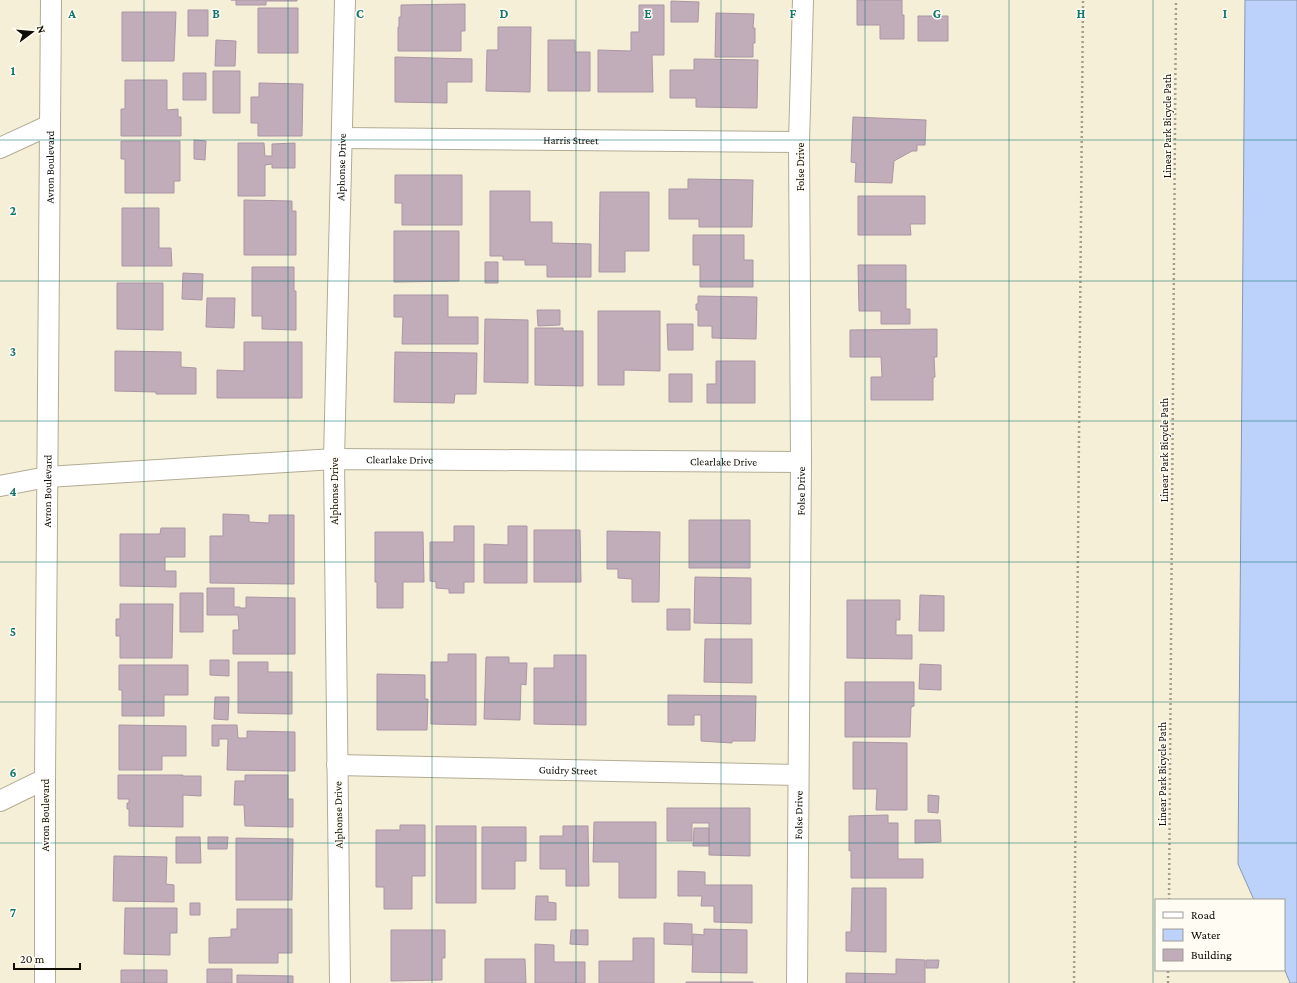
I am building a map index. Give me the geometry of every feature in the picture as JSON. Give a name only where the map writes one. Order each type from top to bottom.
[{"type":"street","name":"Avron Boulevard","points":[[45,983],[44,779],[48,477],[51,0]]},
{"type":"street","name":"Alphonse Drive","points":[[340,983],[334,458],[345,0]]},
{"type":"street","name":"Folse Drive","points":[[797,983],[802,462],[799,142],[803,0]]},
{"type":"street","points":[[0,148],[50,125]]},
{"type":"street","name":"Harris Street","points":[[342,138],[799,142]]},
{"type":"street","name":"Clearlake Drive","points":[[0,486],[48,477],[334,458],[802,462]]},
{"type":"street","name":"Guidry Street","points":[[337,765],[798,775]]},
{"type":"street","points":[[0,801],[44,779]]},
{"type":"path","points":[[1074,983],[1082,0]]},
{"type":"path","name":"Linear Park Bicycle Path","points":[[1169,899],[1176,0]]},
{"type":"path","points":[[1168,971],[1168,983]]},
{"type":"water","points":[[1245,0],[1297,0],[1297,983],[1290,983],[1285,970],[1285,899],[1254,899],[1238,864]]},
{"type":"building","points":[[236,0],[297,1],[266,1],[266,5],[236,5]]},
{"type":"building","points":[[857,0],[902,0],[902,15],[904,15],[904,39],[880,39],[880,25],[857,25]]},
{"type":"building","points":[[671,1],[699,2],[698,22],[671,22]]},
{"type":"building","points":[[465,4],[465,31],[461,31],[461,51],[398,51],[398,27],[399,17],[401,17],[401,5]]},
{"type":"building","points":[[639,5],[664,5],[664,55],[652,55],[653,92],[598,92],[598,50],[631,51],[631,32],[639,32]]},
{"type":"building","points":[[258,8],[298,8],[298,53],[258,53]]},
{"type":"building","points":[[188,10],[208,10],[208,36],[188,36]]},
{"type":"building","points":[[122,12],[176,12],[174,61],[122,61]]},
{"type":"building","points":[[716,13],[754,14],[753,28],[755,28],[755,43],[753,43],[753,57],[715,57]]},
{"type":"building","points":[[918,16],[948,16],[948,41],[918,41]]},
{"type":"building","points":[[498,27],[531,27],[530,92],[486,91],[487,50],[498,50]]},
{"type":"building","points":[[216,40],[236,41],[235,66],[215,66]]},
{"type":"building","points":[[548,40],[575,40],[575,52],[590,52],[590,91],[548,91]]},
{"type":"building","points":[[395,57],[472,59],[472,82],[447,82],[447,103],[395,102]]},
{"type":"building","points":[[694,59],[758,60],[757,108],[696,107],[696,98],[670,98],[670,70],[694,70]]},
{"type":"building","points":[[213,71],[240,71],[240,113],[213,113]]},
{"type":"building","points":[[183,73],[206,73],[206,100],[183,100]]},
{"type":"building","points":[[125,80],[167,80],[167,110],[178,109],[178,117],[181,117],[181,136],[121,136],[121,109],[125,109]]},
{"type":"building","points":[[259,83],[303,84],[302,136],[258,136],[258,123],[251,123],[251,97],[259,97]]},
{"type":"building","points":[[853,117],[926,120],[925,145],[917,145],[917,151],[912,151],[894,161],[892,183],[855,182],[856,163],[851,162]]},
{"type":"building","points":[[194,140],[206,141],[205,160],[194,159]]},
{"type":"building","points":[[121,141],[180,141],[180,181],[174,181],[174,193],[125,193],[125,159],[121,159]]},
{"type":"building","points":[[238,143],[264,143],[265,156],[272,156],[272,144],[295,143],[295,168],[272,168],[272,164],[265,165],[265,196],[238,196]]},
{"type":"building","points":[[395,175],[462,175],[462,225],[402,225],[402,203],[395,203]]},
{"type":"building","points":[[688,179],[753,180],[752,227],[699,227],[699,219],[669,219],[669,189],[688,189]]},
{"type":"building","points":[[490,191],[530,191],[530,222],[552,222],[552,243],[591,244],[591,277],[547,277],[547,265],[525,265],[525,260],[503,260],[503,256],[490,256]]},
{"type":"building","points":[[600,192],[649,192],[649,251],[625,251],[625,272],[599,272]]},
{"type":"building","points":[[858,196],[925,196],[925,224],[910,224],[911,235],[858,235]]},
{"type":"building","points":[[244,200],[292,201],[292,211],[296,211],[296,255],[244,255]]},
{"type":"building","points":[[122,208],[159,208],[159,248],[171,248],[172,266],[122,266]]},
{"type":"building","points":[[394,231],[459,231],[459,281],[394,282]]},
{"type":"building","points":[[693,235],[744,235],[744,260],[753,260],[753,287],[700,287],[700,265],[693,265]]},
{"type":"building","points":[[485,262],[498,262],[498,283],[485,283]]},
{"type":"building","points":[[858,265],[906,265],[906,309],[910,309],[910,324],[881,324],[881,311],[859,311]]},
{"type":"building","points":[[252,267],[294,267],[294,291],[296,291],[296,330],[262,329],[262,316],[252,316]]},
{"type":"building","points":[[183,273],[203,274],[202,300],[182,299]]},
{"type":"building","points":[[117,283],[163,283],[163,330],[117,329]]},
{"type":"building","points":[[394,295],[448,295],[448,317],[478,317],[478,344],[402,344],[403,317],[394,317]]},
{"type":"building","points":[[698,296],[757,297],[756,339],[712,338],[712,326],[698,326],[698,310],[696,310],[696,304],[698,304]]},
{"type":"building","points":[[207,298],[235,298],[234,328],[206,327]]},
{"type":"building","points":[[537,310],[560,310],[560,325],[538,326]]},
{"type":"building","points":[[598,311],[660,311],[660,371],[624,370],[624,385],[598,385]]},
{"type":"building","points":[[485,319],[528,320],[528,383],[484,382]]},
{"type":"building","points":[[667,324],[693,324],[693,350],[668,350]]},
{"type":"building","points":[[535,328],[563,328],[563,331],[583,331],[583,386],[535,385]]},
{"type":"building","points":[[937,329],[937,357],[934,357],[935,377],[933,378],[933,400],[871,400],[871,377],[882,377],[881,357],[850,357],[850,330]]},
{"type":"building","points":[[244,342],[302,342],[302,398],[217,398],[217,370],[244,371]]},
{"type":"building","points":[[115,351],[181,352],[181,367],[196,368],[196,394],[156,394],[156,392],[115,391]]},
{"type":"building","points":[[395,352],[477,353],[476,394],[455,394],[454,403],[394,402]]},
{"type":"building","points":[[716,361],[755,361],[755,403],[707,403],[707,384],[716,384]]},
{"type":"building","points":[[669,374],[692,374],[692,402],[669,402]]},
{"type":"building","points":[[223,514],[249,515],[249,522],[269,523],[269,515],[294,515],[294,584],[210,583],[210,536],[223,536]]},
{"type":"building","points":[[689,520],[750,520],[750,568],[689,568]]},
{"type":"building","points":[[454,526],[474,526],[474,582],[464,582],[464,593],[449,593],[449,589],[436,588],[436,582],[430,581],[430,542],[454,542]]},
{"type":"building","points":[[508,526],[527,526],[527,583],[484,583],[484,544],[508,545]]},
{"type":"building","points":[[161,528],[185,528],[185,557],[165,557],[165,571],[176,571],[176,587],[120,586],[120,534],[160,534]]},
{"type":"building","points":[[534,530],[580,530],[581,582],[534,582]]},
{"type":"building","points":[[607,531],[660,532],[659,602],[632,602],[632,579],[618,578],[618,569],[607,569]]},
{"type":"building","points":[[375,532],[423,532],[424,582],[403,582],[403,608],[377,608],[377,582],[375,582]]},
{"type":"building","points":[[695,577],[751,578],[751,624],[694,623]]},
{"type":"building","points":[[207,588],[234,588],[234,607],[240,608],[246,608],[246,597],[295,598],[295,654],[233,654],[233,630],[239,630],[238,615],[207,615]]},
{"type":"building","points":[[180,593],[203,593],[203,632],[180,632]]},
{"type":"building","points":[[920,595],[944,596],[944,631],[919,631]]},
{"type":"building","points":[[847,600],[900,600],[900,620],[896,620],[896,635],[912,635],[912,659],[847,658]]},
{"type":"building","points":[[120,604],[173,604],[172,658],[120,658],[120,636],[116,636],[116,619],[120,619]]},
{"type":"building","points":[[667,609],[690,609],[690,630],[667,630]]},
{"type":"building","points":[[705,639],[752,639],[752,683],[704,682]]},
{"type":"building","points":[[448,654],[476,654],[476,725],[431,724],[431,662],[448,662]]},
{"type":"building","points":[[554,655],[586,655],[586,725],[534,724],[534,668],[554,668]]},
{"type":"building","points":[[486,657],[509,657],[509,663],[527,663],[526,685],[521,684],[520,720],[484,719]]},
{"type":"building","points":[[210,660],[229,660],[229,676],[210,675]]},
{"type":"building","points":[[238,662],[268,662],[268,672],[292,672],[292,714],[238,713]]},
{"type":"building","points":[[920,664],[941,665],[941,690],[919,689]]},
{"type":"building","points":[[119,665],[188,665],[188,695],[164,695],[164,716],[122,716],[122,690],[119,690]]},
{"type":"building","points":[[377,674],[425,675],[425,699],[428,699],[427,730],[377,730]]},
{"type":"building","points":[[845,682],[914,682],[914,706],[911,707],[910,737],[845,737]]},
{"type":"building","points":[[668,695],[756,696],[755,741],[732,741],[732,743],[701,741],[701,715],[694,715],[694,725],[668,725]]},
{"type":"building","points":[[215,697],[229,697],[228,720],[214,719]]},
{"type":"building","points":[[119,725],[186,726],[186,756],[162,756],[162,770],[119,770]]},
{"type":"building","points":[[212,725],[237,725],[238,738],[247,738],[247,731],[295,732],[295,771],[227,770],[228,739],[219,739],[219,746],[212,746]]},
{"type":"building","points":[[853,742],[907,743],[907,810],[876,810],[877,789],[853,789]]},
{"type":"building","points":[[118,775],[201,776],[201,796],[183,795],[183,827],[129,826],[129,809],[127,809],[127,803],[129,803],[129,799],[118,799]]},
{"type":"building","points":[[245,775],[288,775],[288,799],[293,799],[293,827],[245,826],[244,805],[234,805],[235,781],[245,781]]},
{"type":"building","points":[[928,795],[939,796],[938,813],[928,812]]},
{"type":"building","points":[[667,808],[750,808],[750,856],[709,855],[709,823],[692,823],[692,841],[667,841]]},
{"type":"building","points":[[888,815],[888,823],[898,823],[898,859],[923,859],[923,878],[851,878],[849,816]]},
{"type":"building","points":[[915,820],[940,820],[941,842],[915,843]]},
{"type":"building","points":[[594,822],[656,822],[656,898],[619,898],[619,862],[593,862]]},
{"type":"building","points":[[400,825],[425,825],[425,876],[412,876],[412,909],[384,909],[384,887],[376,887],[376,830],[400,830]]},
{"type":"building","points":[[436,826],[476,826],[476,903],[436,903]]},
{"type":"building","points":[[563,826],[588,826],[589,886],[566,886],[566,869],[540,869],[540,836],[563,836]]},
{"type":"building","points":[[482,827],[526,827],[526,861],[515,861],[515,889],[482,889]]},
{"type":"building","points":[[694,828],[709,828],[709,846],[693,846]]},
{"type":"building","points":[[176,837],[200,837],[201,863],[176,863]]},
{"type":"building","points":[[208,837],[228,837],[227,849],[208,849]]},
{"type":"building","points":[[236,838],[293,839],[292,900],[236,900]]},
{"type":"building","points":[[114,856],[167,857],[166,884],[174,885],[174,902],[113,901]]},
{"type":"building","points":[[678,871],[705,872],[705,885],[752,885],[752,923],[714,922],[714,906],[701,906],[702,896],[678,896]]},
{"type":"building","points":[[852,888],[886,888],[886,952],[846,951],[846,932],[851,932]]},
{"type":"building","points":[[536,896],[548,896],[548,902],[556,903],[556,920],[535,920]]},
{"type":"building","points":[[190,903],[200,903],[200,915],[190,915]]},
{"type":"building","points":[[125,908],[177,908],[177,933],[170,933],[170,955],[124,954]]},
{"type":"building","points":[[237,909],[292,909],[292,953],[278,953],[278,963],[209,963],[209,938],[231,937],[231,929],[237,929]]},
{"type":"building","points":[[664,923],[692,924],[692,945],[664,944]]},
{"type":"building","points":[[704,929],[747,930],[747,973],[692,972],[693,934],[704,935]]},
{"type":"building","points":[[391,930],[445,930],[445,958],[442,958],[442,980],[391,981]]},
{"type":"building","points":[[571,930],[588,930],[588,945],[570,944]]},
{"type":"building","points":[[633,938],[654,938],[654,983],[599,983],[599,961],[633,961]]},
{"type":"building","points":[[535,944],[554,945],[554,962],[585,962],[585,983],[535,983]]},
{"type":"building","points":[[485,959],[525,959],[526,983],[485,983]]},
{"type":"building","points":[[896,959],[925,960],[925,983],[846,983],[846,973],[896,974]]},
{"type":"building","points":[[926,960],[939,960],[938,968],[926,968]]},
{"type":"building","points":[[207,969],[232,969],[232,983],[207,983]]},
{"type":"building","points":[[121,970],[167,970],[167,983],[121,983]]},
{"type":"building","points":[[237,975],[293,976],[293,983],[237,983]]},
{"type":"building","points":[[753,982],[753,983],[686,983]]}]
